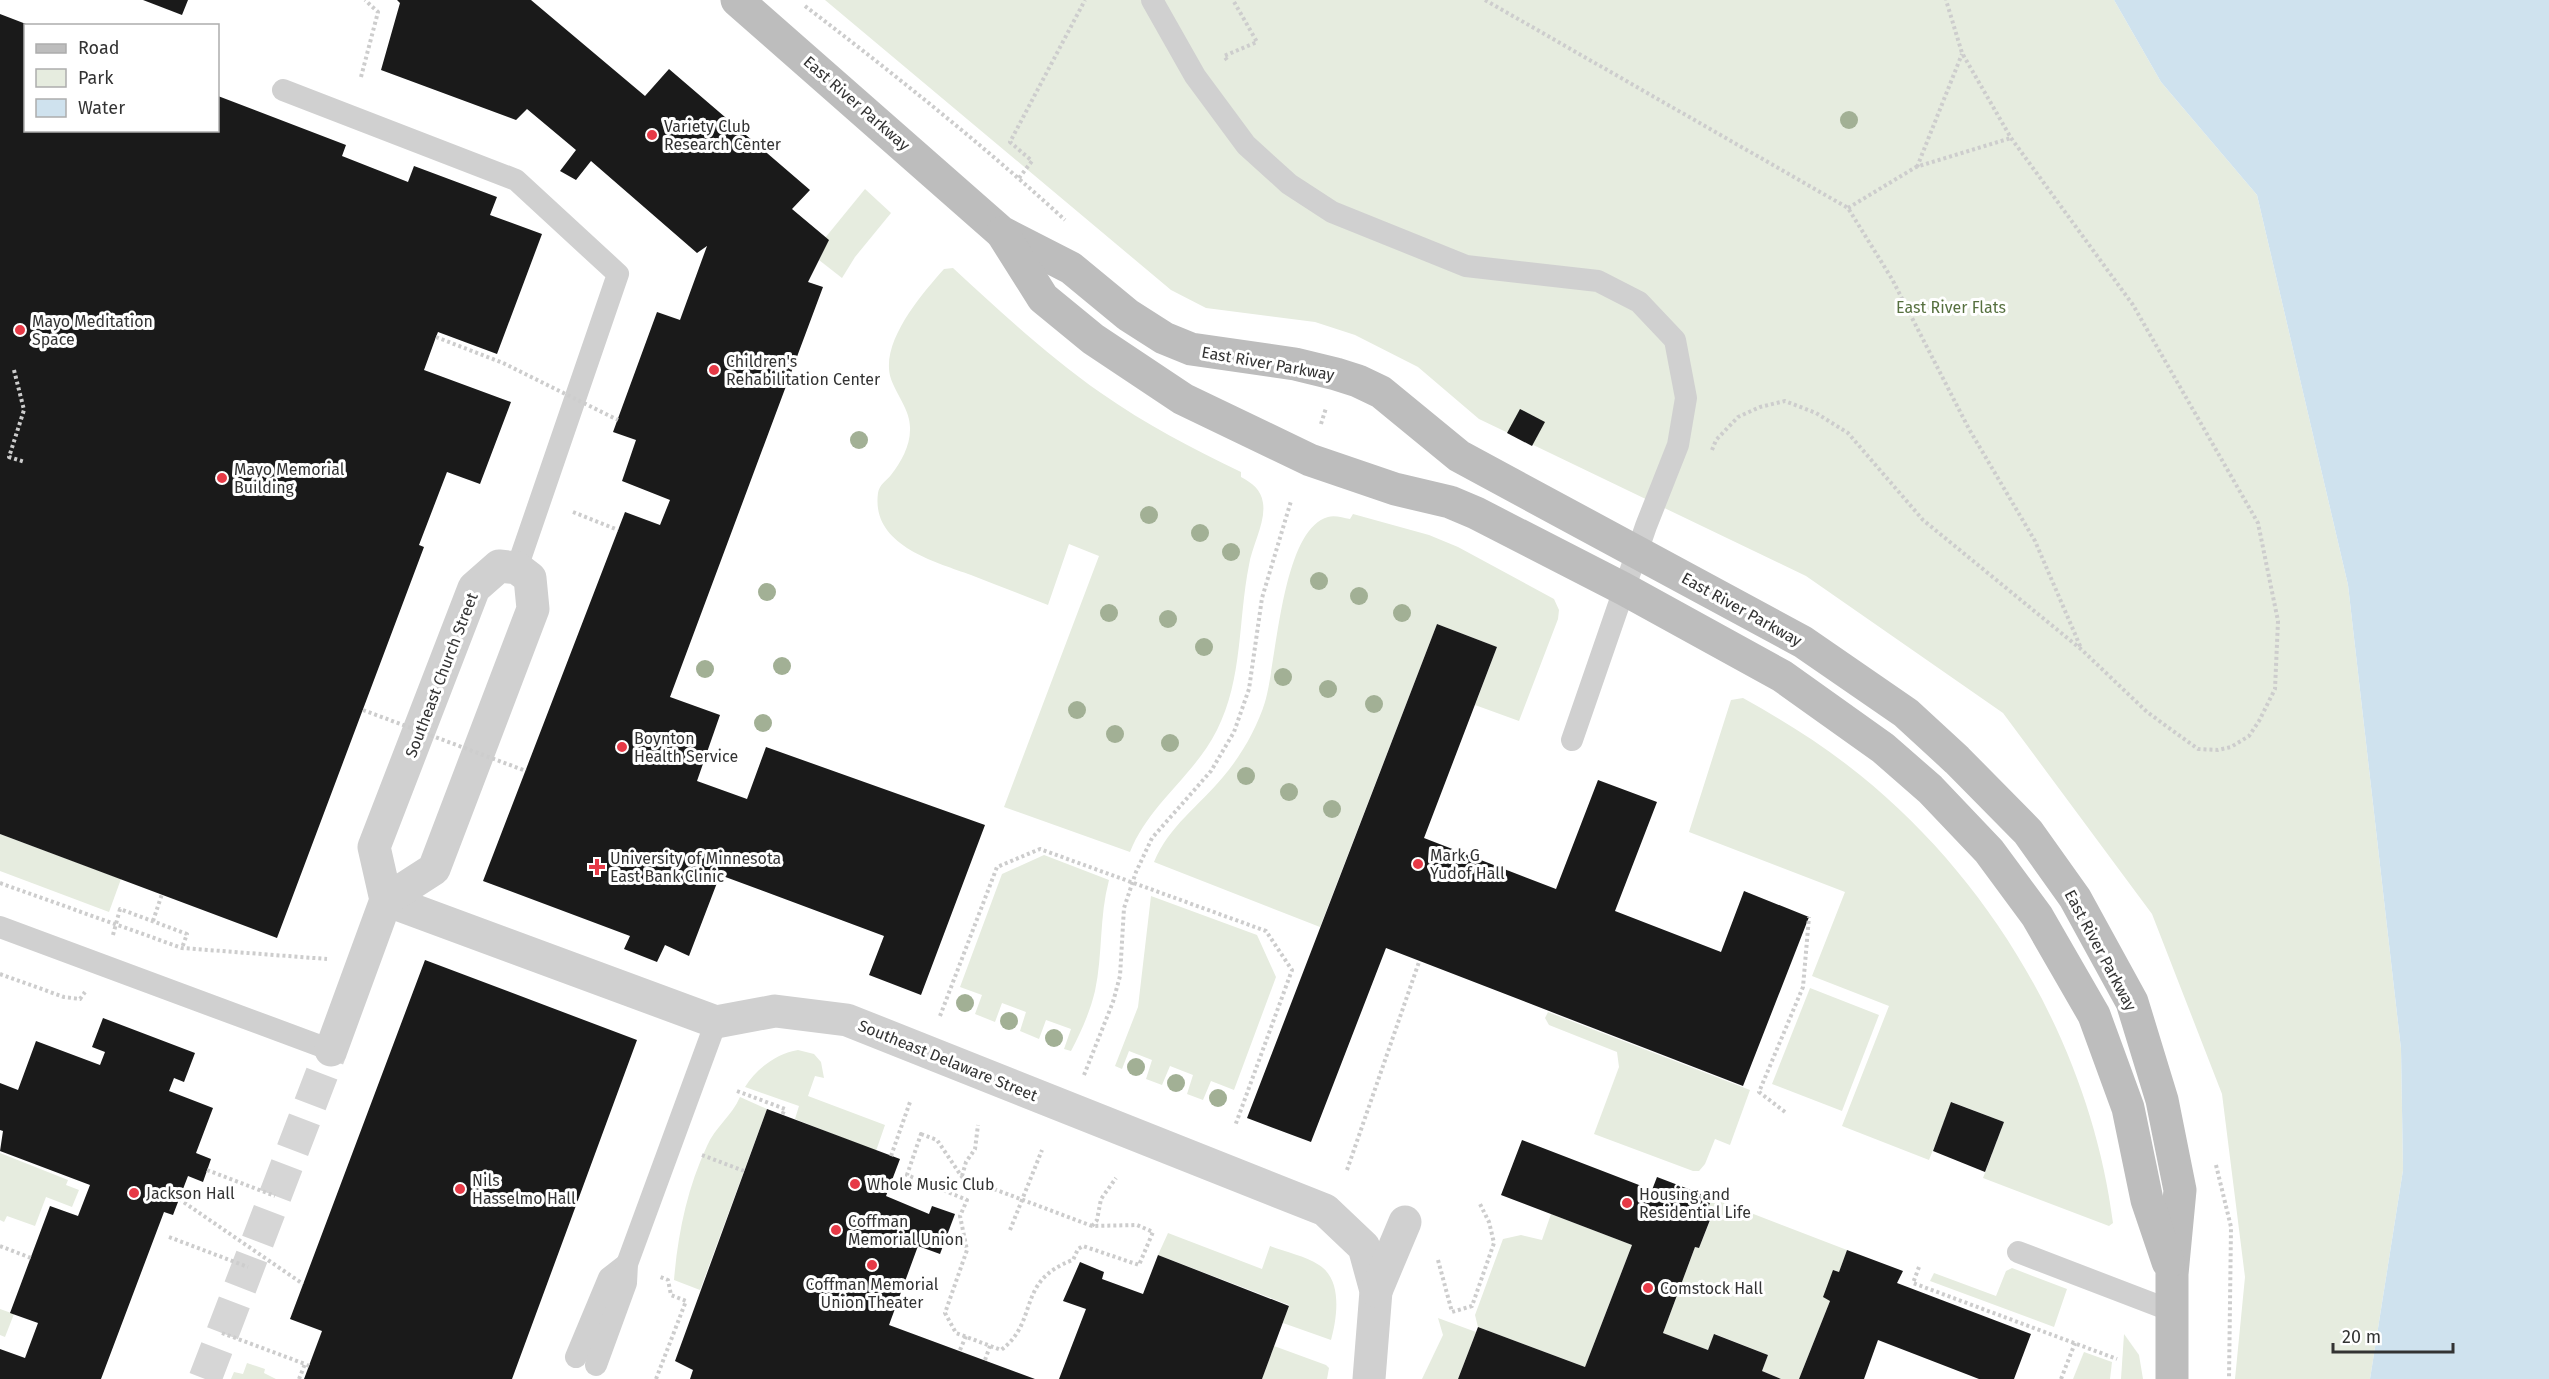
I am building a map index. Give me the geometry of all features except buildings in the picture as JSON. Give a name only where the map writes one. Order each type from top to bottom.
[{"type":"street","name":"East River Parkway","points":[[737,0],[1001,232],[1071,268],[1128,315],[1164,338],[1191,349],[1295,364],[1358,381],[1407,411],[1459,456],[1803,642],[1906,713],[1957,760],[2028,832],[2075,898],[2132,1002],[2162,1100],[2180,1190],[2172,1274],[2172,1379]]},
{"type":"street","name":"East River Parkway","points":[[1001,232],[1043,298],[1093,339],[1183,399],[1310,460],[1395,489],[1450,502],[1624,589],[1782,676],[1836,712],[1883,748],[1930,789],[1989,851],[2037,916],[2094,1015],[2127,1108],[2146,1200],[2172,1274]]},
{"type":"street","name":"Southeast Church Street","points":[[386,900],[374,847],[474,588],[499,566],[517,568]]},
{"type":"street","points":[[331,1050],[386,900],[434,869],[532,609],[530,578],[517,568]]},
{"type":"street","points":[[386,900],[716,1022]]},
{"type":"street","name":"Southeast Delaware Street","points":[[716,1022],[775,1011],[847,1020],[1325,1210],[1364,1247],[1376,1291],[1369,1379]]},
{"type":"street","points":[[1376,1291],[1405,1222]]},
{"type":"lane","points":[[1152,0],[1195,76],[1246,145],[1289,184],[1332,212],[1466,266],[1598,281],[1639,302],[1675,340],[1686,398],[1678,445],[1624,589],[1572,740]]},
{"type":"lane","points":[[283,90],[516,180],[618,274],[517,568]]},
{"type":"lane","points":[[0,927],[331,1050]]},
{"type":"lane","points":[[586,1361],[626,1283],[627,1264],[716,1022]]},
{"type":"lane","points":[[2018,1252],[2172,1311]]},
{"type":"path","points":[[361,76],[378,12],[365,0]]},
{"type":"path","points":[[797,0],[883,66],[1019,178],[1071,226]]},
{"type":"path","points":[[1019,178],[1032,161],[1010,142],[1085,0]]},
{"type":"path","points":[[1229,64],[1224,56],[1257,42],[1233,0]]},
{"type":"path","points":[[1485,0],[1848,208],[1893,279],[1969,429],[2035,541],[2082,650]]},
{"type":"path","points":[[1712,451],[1716,440],[1737,417],[1760,408],[1785,401],[1816,412],[1848,433],[1923,520],[2082,650],[2147,712],[2198,750],[2218,750],[2231,747],[2249,735],[2275,689],[2278,621],[2258,523],[2133,305],[2011,138],[1962,53],[1946,0]]},
{"type":"path","points":[[1917,167],[1962,53]]},
{"type":"path","points":[[1848,208],[1917,167],[2011,138]]},
{"type":"path","points":[[436,337],[503,363],[618,420]]},
{"type":"path","points":[[14,370],[24,410],[9,457],[25,462]]},
{"type":"path","points":[[1318,435],[1328,402]]},
{"type":"path","points":[[1067,1108],[1104,1029],[1113,1002],[1120,976],[1124,908],[1132,882],[1152,838],[1211,771],[1234,732],[1249,689],[1262,598],[1292,501]]},
{"type":"path","points":[[573,512],[618,530]]},
{"type":"path","points":[[363,710],[526,771]]},
{"type":"path","points":[[940,1016],[998,867],[1040,849],[1266,931],[1292,970],[1235,1126]]},
{"type":"path","points":[[0,883],[182,948],[364,960]]},
{"type":"path","points":[[153,921],[162,894]]},
{"type":"path","points":[[115,925],[120,909],[187,934],[182,948]]},
{"type":"path","points":[[1785,1112],[1759,1092],[1803,987],[1809,917]]},
{"type":"path","points":[[1347,1170],[1419,962]]},
{"type":"path","points":[[0,974],[24,982]]},
{"type":"path","points":[[737,1091],[785,1109],[783,1115]]},
{"type":"path","points":[[891,1156],[910,1102]]},
{"type":"path","points":[[962,1177],[966,1162],[975,1149],[978,1125]]},
{"type":"path","points":[[921,1134],[937,1140],[962,1177],[1092,1227],[1137,1225],[1154,1232],[1138,1265],[1083,1246],[1077,1249],[1073,1260],[1057,1266],[1039,1280],[1015,1339],[1000,1350],[956,1333],[945,1312],[967,1250],[960,1216],[966,1200],[907,1175],[921,1134]]},
{"type":"path","points":[[1010,1230],[1042,1150]]},
{"type":"path","points":[[707,1157],[744,1171]]},
{"type":"path","points":[[207,1170],[275,1196]]},
{"type":"path","points":[[1092,1227],[1097,1220],[1101,1199],[1116,1178]]},
{"type":"path","points":[[179,1199],[303,1284]]},
{"type":"path","points":[[1438,1260],[1452,1312],[1472,1306],[1494,1243],[1489,1222],[1479,1202]]},
{"type":"path","points":[[169,1237],[248,1267]]},
{"type":"path","points":[[0,1246],[31,1258]]},
{"type":"path","points":[[1919,1267],[1913,1283],[2117,1359]]},
{"type":"path","points":[[656,1379],[686,1301],[671,1294]]},
{"type":"path","points":[[222,1333],[307,1365],[299,1379]]},
{"type":"path","points":[[960,1350],[966,1336]]},
{"type":"path","points":[[2061,1379],[2075,1343]]},
{"type":"path","points":[[985,1360],[990,1346]]},
{"type":"green space","name":"East River Flats","points":[[825,0],[2114,0],[2161,82],[2257,195],[2348,585],[2401,1049],[2403,1170],[2370,1379],[2235,1379],[2245,1277],[2222,1094],[2152,914],[2003,713],[1806,576],[1479,419],[1418,367],[1355,335],[1315,322],[1206,308],[1171,290]]},
{"type":"green space","points":[[865,189],[891,213],[855,257],[842,278],[819,260],[828,241],[825,238]]},
{"type":"green space","points":[[953,268],[1025,333],[1081,379],[1152,426],[1241,472],[1241,477],[1255,487],[1262,498],[1261,526],[1249,565],[1236,670],[1225,711],[1207,746],[1148,819],[1130,852],[1004,807],[1099,556],[1069,544],[1048,605],[923,557],[894,538],[884,526],[878,511],[878,493],[881,485],[891,475],[901,459],[910,436],[908,416],[891,379],[889,365],[891,350],[914,305],[944,269]]},
{"type":"green space","points":[[1353,514],[1429,535],[1458,547],[1554,599],[1559,610],[1558,619],[1519,721],[1475,705],[1497,647],[1437,624],[1320,927],[1154,862],[1160,849],[1176,827],[1230,769],[1258,722],[1269,683],[1283,600],[1300,546],[1312,527],[1328,517],[1350,519]]},
{"type":"green space","points":[[1743,698],[1832,754],[1909,818],[1953,867],[1994,919],[2029,975],[2059,1034],[2083,1095],[2101,1159],[2113,1223],[2109,1226],[1983,1178],[2004,1122],[1952,1102],[1929,1160],[1842,1126],[1889,1006],[1812,976],[1845,892],[1689,832],[1731,700]]},
{"type":"green space","points":[[0,834],[121,879],[109,912],[0,871]]},
{"type":"green space","points":[[1044,855],[1109,880],[1095,991],[1085,1022],[1071,1051],[1064,1049],[1071,1029],[1046,1020],[1039,1039],[1020,1031],[1026,1012],[1002,1003],[995,1022],[975,1014],[982,995],[960,987],[1002,874]]},
{"type":"green space","points":[[1151,896],[1257,935],[1276,977],[1234,1090],[1211,1081],[1203,1100],[1187,1094],[1193,1075],[1170,1066],[1162,1085],[1146,1079],[1152,1060],[1129,1051],[1122,1069],[1115,1066],[1138,1007]]},
{"type":"green space","points":[[1810,988],[1879,1015],[1842,1111],[1772,1084]]},
{"type":"green space","points":[[1548,1012],[1750,1090],[1730,1145],[1715,1139],[1705,1164],[1699,1171],[1693,1171],[1594,1134],[1619,1067],[1617,1052],[1549,1025],[1545,1018]]},
{"type":"green space","points":[[798,1050],[814,1054],[821,1062],[824,1078],[815,1076],[808,1096],[885,1125],[876,1151],[795,1119],[799,1106],[745,1087],[768,1063]]},
{"type":"green space","points":[[740,1097],[767,1109],[700,1290],[674,1280],[681,1228],[694,1178],[707,1146]]},
{"type":"green space","points":[[0,1153],[68,1180],[66,1185],[79,1190],[72,1207],[46,1197],[35,1226],[7,1216],[4,1222],[0,1220]]},
{"type":"green space","points":[[1712,1198],[1847,1250],[1839,1272],[1833,1270],[1830,1301],[1799,1379],[1781,1379],[1762,1371],[1768,1355],[1715,1334],[1708,1350],[1663,1333],[1695,1247],[1699,1248],[1710,1221],[1704,1218]]},
{"type":"green space","points":[[1551,1214],[1632,1245],[1585,1367],[1478,1327],[1475,1315],[1503,1239],[1521,1235],[1542,1240]]},
{"type":"green space","points":[[1168,1233],[1262,1269],[1270,1246],[1319,1265],[1327,1272],[1335,1290],[1336,1311],[1331,1340],[1283,1323],[1289,1305],[1158,1255]]},
{"type":"green space","points":[[2012,1268],[2067,1289],[2054,1327],[1930,1281],[1934,1273],[1996,1296],[2006,1271]]},
{"type":"green space","points":[[0,1309],[14,1314],[5,1337],[0,1335]]},
{"type":"green space","points":[[1438,1318],[1476,1332],[1458,1379],[1422,1379],[1443,1335]]},
{"type":"green space","points":[[2124,1334],[2139,1355],[2143,1379],[2121,1379]]},
{"type":"green space","points":[[1274,1346],[1326,1365],[1329,1368],[1327,1379],[1262,1379]]},
{"type":"green space","points":[[2084,1352],[2112,1362],[2110,1379],[2073,1379]]},
{"type":"green space","points":[[247,1363],[265,1369],[264,1373],[276,1379],[231,1379],[234,1372],[243,1374]]},
{"type":"water","points":[[2114,0],[2549,0],[2549,1379],[2370,1379],[2403,1170],[2401,1049],[2348,585],[2257,195],[2161,82]]},
{"type":"tunnel","points":[[205,1379],[331,1050]]},
{"type":"place","name":"Variety Club Research Center","points":[[652,135]]},
{"type":"place","name":"Mayo Meditation Space","points":[[20,330]]},
{"type":"place","name":"Children's Rehabilitation Center","points":[[714,370]]},
{"type":"place","name":"Mayo Memorial Building","points":[[222,478]]},
{"type":"place","name":"Boynton Health Service","points":[[622,747]]},
{"type":"place","name":"Mark G Yudof Hall","points":[[1418,864]]},
{"type":"place","name":"University of Minnesota East Bank Clinic","points":[[597,867]]},
{"type":"place","name":"Whole Music Club","points":[[855,1184]]},
{"type":"place","name":"Nils Hasselmo Hall","points":[[460,1189]]},
{"type":"place","name":"Jackson Hall","points":[[134,1193]]},
{"type":"place","name":"Housing and Residential Life","points":[[1627,1203]]},
{"type":"place","name":"Coffman Memorial Union","points":[[836,1230]]},
{"type":"place","name":"Coffman Memorial Union Theater","points":[[872,1265]]},
{"type":"place","name":"Comstock Hall","points":[[1648,1288]]}]
